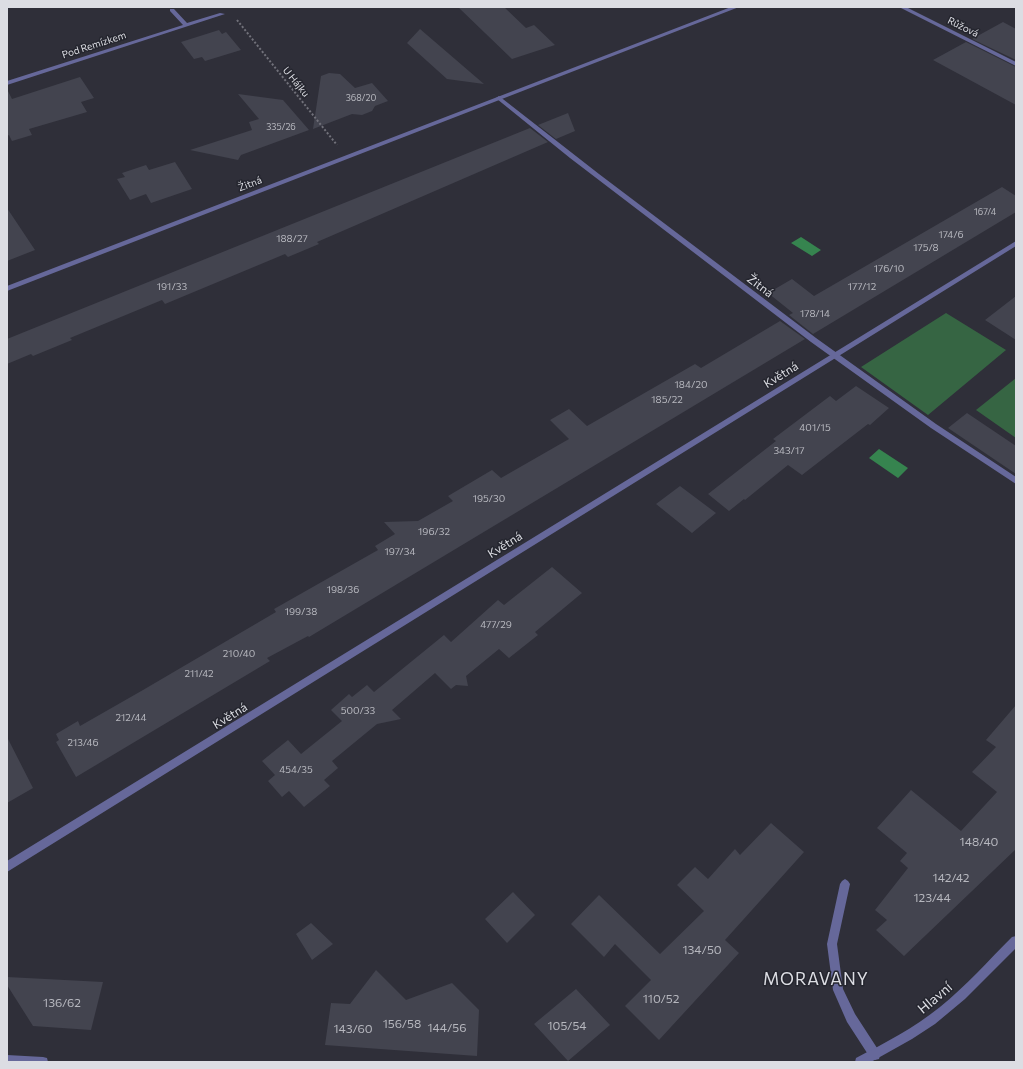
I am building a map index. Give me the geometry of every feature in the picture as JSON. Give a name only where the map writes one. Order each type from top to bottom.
[{"type":"street","name":"Žitná","points":[[7,289],[736,7]]},
{"type":"street","name":"Růžová","points":[[902,7],[1016,64]]},
{"type":"street","points":[[172,10],[186,25]]},
{"type":"street","name":"Pod Remízkem","points":[[7,82],[222,14]]},
{"type":"street","name":"Žitná","points":[[499,98],[554,143],[835,356],[1016,481]]},
{"type":"street","name":"Květná","points":[[7,867],[1016,244]]},
{"type":"street","points":[[845,884],[832,944],[838,990],[851,1018],[875,1055]]},
{"type":"street","name":"Hlavní","points":[[860,1062],[900,1042],[954,1003],[1016,941]]},
{"type":"street","points":[[7,1060],[43,1062]]},
{"type":"path","name":"U Hájku","points":[[234,17],[325,128],[346,157]]},
{"type":"shaded area","points":[[801,237],[821,250],[812,256],[791,243]]},
{"type":"shaded area","points":[[946,313],[1006,350],[928,415],[861,367]]},
{"type":"shaded area","points":[[1016,378],[1016,438],[976,410]]},
{"type":"shaded area","points":[[879,449],[908,468],[898,478],[869,458]]},
{"type":"building","points":[[458,7],[504,7],[526,28],[534,25],[555,45],[512,59]]},
{"type":"building","points":[[1003,22],[1016,29],[1016,60],[972,39]]},
{"type":"building","points":[[420,29],[484,84],[447,79],[407,43]]},
{"type":"building","points":[[219,30],[222,34],[226,32],[241,50],[205,61],[202,57],[194,59],[181,42]]},
{"type":"building","points":[[966,42],[1016,67],[1016,105],[933,60]]},
{"type":"building","points":[[329,73],[340,74],[355,88],[372,83],[388,101],[375,106],[372,111],[362,115],[352,114],[313,129],[321,76]]},
{"type":"building","points":[[80,77],[94,98],[81,102],[87,112],[29,129],[32,135],[12,141],[9,135],[7,136],[7,89],[12,99]]},
{"type":"building","points":[[238,94],[283,100],[309,130],[241,155],[238,160],[190,150],[252,130],[249,122],[259,119]]},
{"type":"building","points":[[568,113],[575,131],[556,139],[538,125]]},
{"type":"building","points":[[530,128],[548,142],[317,242],[319,244],[288,257],[285,254],[165,304],[162,300],[70,338],[72,340],[33,356],[31,354],[7,364],[7,339]]},
{"type":"building","points":[[175,162],[192,189],[151,203],[146,194],[130,200],[117,179],[125,177],[122,173],[146,165],[149,170]]},
{"type":"building","points":[[1002,187],[1016,196],[1016,212],[813,334],[789,315],[793,313],[768,293],[792,279],[814,296]]},
{"type":"building","points":[[7,208],[35,250],[7,261]]},
{"type":"building","points":[[1016,296],[1016,340],[985,320]]},
{"type":"building","points":[[780,321],[805,339],[309,637],[308,636],[267,658],[270,661],[76,777],[56,742],[59,740],[56,734],[78,721],[80,726],[143,690],[276,612],[274,609],[378,550],[375,546],[395,534],[384,522],[418,521],[453,501],[448,496],[492,470],[501,478],[569,439],[550,420],[569,409],[587,426],[695,364],[701,368]]},
{"type":"building","points":[[856,386],[889,408],[870,425],[868,424],[802,475],[788,465],[729,511],[708,494],[776,441],[773,439],[830,396],[836,401]]},
{"type":"building","points":[[967,413],[1016,446],[1016,474],[948,428]]},
{"type":"building","points":[[680,486],[716,513],[692,533],[656,504]]},
{"type":"building","points":[[552,567],[582,593],[535,632],[538,635],[509,658],[499,649],[466,676],[468,686],[456,685],[451,689],[435,673],[392,710],[401,719],[377,724],[332,761],[338,768],[324,780],[330,786],[304,807],[289,791],[282,797],[268,781],[275,775],[262,761],[288,740],[301,754],[342,721],[331,710],[349,694],[352,697],[367,685],[374,692],[444,635],[451,642],[498,600],[504,605]]},
{"type":"building","points":[[1016,705],[1016,849],[904,956],[876,930],[887,920],[875,910],[908,868],[900,861],[907,853],[877,828],[911,790],[961,831],[997,792],[972,772],[996,747],[986,740]]},
{"type":"building","points":[[7,737],[33,788],[7,803]]},
{"type":"building","points":[[771,823],[804,852],[725,940],[739,953],[659,1040],[625,1006],[651,980],[615,944],[604,957],[571,924],[599,895],[660,954],[704,911],[677,885],[695,867],[708,879],[735,849],[740,855]]},
{"type":"building","points":[[513,892],[535,915],[507,943],[485,919]]},
{"type":"building","points":[[311,923],[333,944],[312,960],[296,934]]},
{"type":"building","points":[[376,970],[406,1000],[452,983],[479,1010],[477,1056],[325,1045],[331,1003],[350,1004]]},
{"type":"building","points":[[7,977],[103,982],[91,1030],[33,1026],[7,985]]},
{"type":"building","points":[[576,989],[610,1025],[568,1061],[534,1024]]},
{"type":"district","name":"MORAVANY","points":[[816,979]]}]
